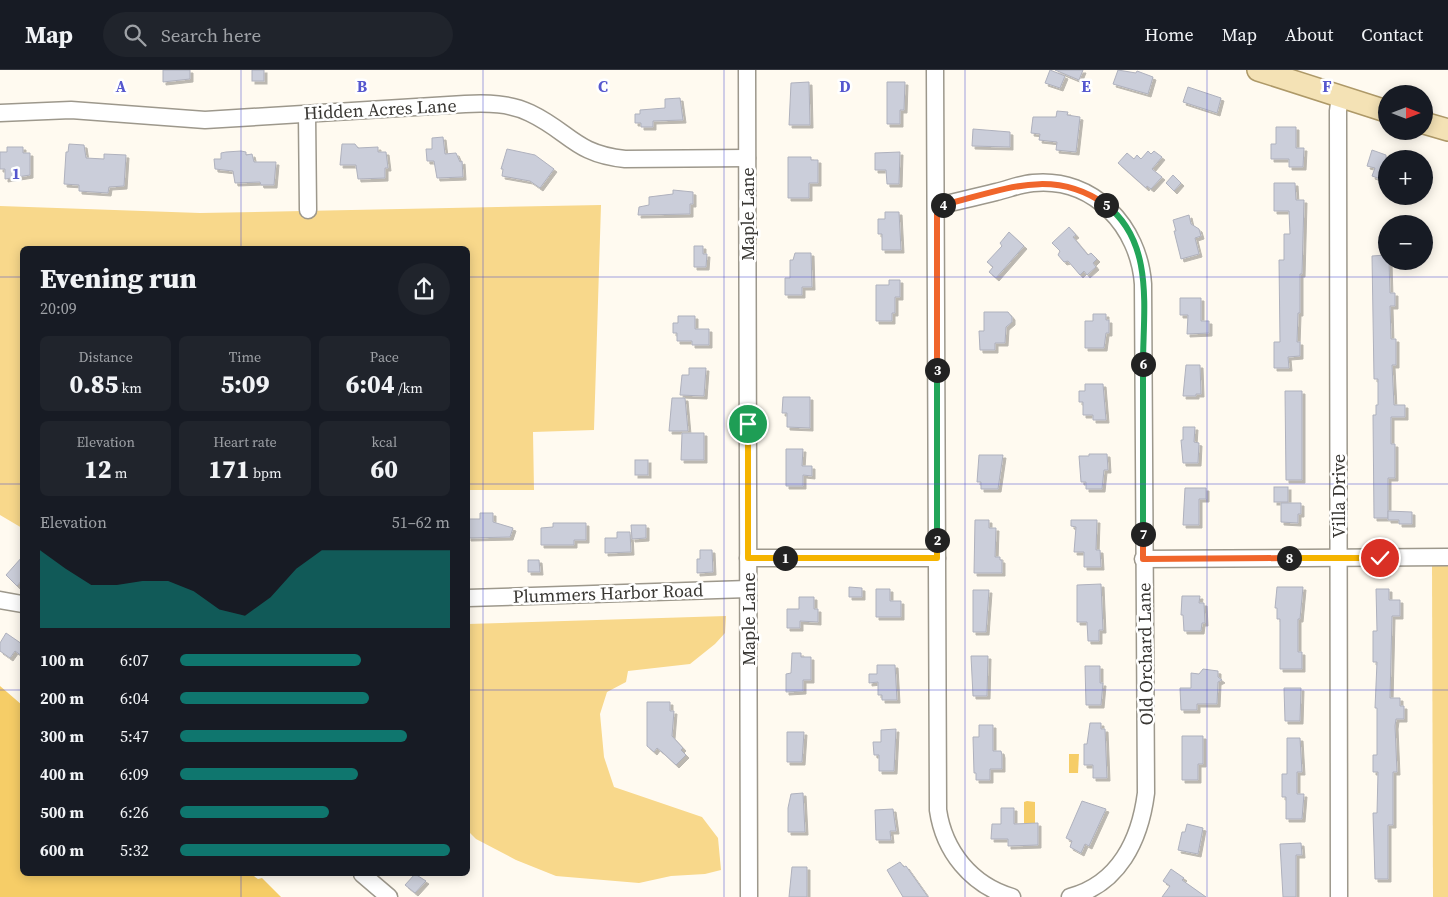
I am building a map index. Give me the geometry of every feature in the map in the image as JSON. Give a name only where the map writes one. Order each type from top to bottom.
[{"type":"main road","points":[[1258,70],[1378,108]]},
{"type":"main road","points":[[1433,126],[1448,130]]},
{"type":"street","name":"Maple Lane","points":[[747,70],[749,897]]},
{"type":"street","points":[[935,70],[937,206],[937,791],[940,821],[946,840],[964,868],[986,885],[1012,897]]},
{"type":"street","name":"Villa Drive","points":[[1339,897],[1338,111],[1340,96]]},
{"type":"street","name":"Hidden Acres Lane","points":[[0,112],[71,110],[205,120],[465,104],[498,104],[529,112],[582,148],[606,157],[625,159],[747,158]]},
{"type":"street","points":[[307,114],[308,210]]},
{"type":"street","name":"Old Orchard Lane","points":[[937,206],[1025,184],[1059,184],[1072,187],[1101,202],[1116,215],[1128,231],[1140,261],[1143,284],[1143,559],[1146,776],[1142,821],[1130,851],[1117,868],[1092,888],[1070,897]]},
{"type":"street","points":[[1143,559],[1448,557]]},
{"type":"street","points":[[748,558],[937,558]]},
{"type":"street","name":"Plummers Harbor Road","points":[[470,598],[748,589]]},
{"type":"street","points":[[0,600],[20,604]]},
{"type":"street","points":[[364,876],[390,897]]},
{"type":"shaded area","points":[[601,205],[594,430],[533,432],[534,490],[470,490],[470,246],[20,246],[20,527],[0,515],[0,206],[200,213]]},
{"type":"shaded area","points":[[1432,565],[1448,565],[1448,897],[1433,897]]},
{"type":"shaded area","points":[[726,616],[725,633],[715,644],[690,664],[628,671],[626,682],[607,692],[600,714],[604,757],[614,787],[702,817],[718,838],[721,870],[705,874],[671,876],[639,883],[556,876],[516,860],[476,839],[470,833],[470,624]]},
{"type":"shaded area","points":[[0,686],[20,703],[20,876],[254,876],[258,879],[262,878],[281,897],[0,897]]},
{"type":"shaded area","points":[[1069,754],[1079,754],[1078,773],[1069,773]]},
{"type":"shaded area","points":[[1024,802],[1035,802],[1035,823],[1024,823]]},
{"type":"building","points":[[163,70],[190,70],[190,79],[163,82]]},
{"type":"building","points":[[252,70],[264,70],[264,81],[252,81]]},
{"type":"building","points":[[1050,70],[1065,76],[1060,88],[1045,83]]},
{"type":"building","points":[[1055,70],[1083,70],[1079,80]]},
{"type":"building","points":[[1118,70],[1136,73],[1137,71],[1153,77],[1148,94],[1113,84]]},
{"type":"building","points":[[809,82],[810,125],[789,125],[791,83]]},
{"type":"building","points":[[887,82],[905,82],[904,110],[900,110],[900,124],[887,124]]},
{"type":"building","points":[[1188,87],[1221,98],[1217,113],[1183,102]]},
{"type":"building","points":[[680,98],[683,120],[653,121],[653,127],[641,127],[641,123],[635,123],[635,114],[640,114],[640,110],[665,108],[665,99]]},
{"type":"building","points":[[1057,111],[1068,112],[1067,115],[1080,117],[1076,152],[1056,150],[1057,142],[1039,140],[1040,134],[1031,133],[1033,117],[1056,117]]},
{"type":"building","points":[[1276,127],[1296,127],[1296,148],[1304,148],[1303,167],[1289,167],[1289,159],[1271,159],[1271,144],[1276,144]]},
{"type":"building","points":[[973,129],[1010,132],[1010,147],[972,146]]},
{"type":"building","points":[[443,137],[445,154],[456,153],[460,162],[462,161],[463,177],[437,178],[434,161],[427,161],[426,149],[432,149],[432,138]]},
{"type":"building","points":[[69,144],[84,145],[86,158],[104,159],[104,154],[126,155],[124,186],[109,187],[108,193],[79,191],[79,185],[64,184],[66,152],[68,152]]},
{"type":"building","points":[[342,144],[355,144],[358,148],[378,147],[378,152],[386,152],[388,168],[385,168],[385,178],[358,179],[356,165],[340,165]]},
{"type":"building","points":[[7,147],[23,147],[23,153],[30,153],[30,175],[5,179],[5,169],[0,169],[0,152],[7,152]]},
{"type":"building","points":[[507,149],[535,155],[554,169],[540,188],[530,181],[502,176],[503,169],[501,169]]},
{"type":"building","points":[[1372,150],[1378,152],[1378,178],[1372,176],[1375,168],[1367,166]]},
{"type":"building","points":[[241,151],[246,152],[246,155],[252,154],[254,162],[276,162],[274,185],[261,185],[260,182],[235,183],[233,171],[215,169],[214,159],[221,159],[221,153]]},
{"type":"building","points":[[1148,151],[1151,154],[1154,151],[1162,157],[1152,169],[1162,177],[1151,189],[1147,186],[1146,188],[1118,163],[1127,153],[1134,159],[1137,155],[1141,159]]},
{"type":"building","points":[[900,152],[899,184],[887,184],[886,170],[875,170],[875,153]]},
{"type":"building","points":[[788,157],[811,157],[811,160],[818,160],[818,183],[809,183],[809,198],[788,198]]},
{"type":"building","points":[[1173,175],[1181,183],[1174,191],[1166,183]]},
{"type":"building","points":[[1274,183],[1295,183],[1296,200],[1304,200],[1302,274],[1300,274],[1300,313],[1298,313],[1297,342],[1300,342],[1300,356],[1288,357],[1289,368],[1274,368],[1274,342],[1280,342],[1279,260],[1284,260],[1284,234],[1290,234],[1289,211],[1274,211]]},
{"type":"building","points":[[673,190],[693,192],[693,204],[690,204],[690,214],[638,215],[639,207],[649,205],[649,197],[673,194]]},
{"type":"building","points":[[885,212],[899,212],[901,250],[882,250],[882,234],[878,234],[878,219],[885,219]]},
{"type":"building","points":[[1189,215],[1191,224],[1199,229],[1201,236],[1195,238],[1199,254],[1181,259],[1173,220]]},
{"type":"building","points":[[1069,227],[1076,235],[1073,237],[1088,255],[1091,253],[1097,259],[1093,263],[1096,267],[1087,275],[1084,271],[1080,275],[1068,261],[1064,262],[1058,255],[1060,251],[1052,243]]},
{"type":"building","points":[[1009,232],[1024,246],[996,278],[989,272],[993,267],[987,262],[1002,246],[1000,243]]},
{"type":"building","points":[[694,246],[703,246],[703,254],[707,254],[706,267],[694,267]]},
{"type":"building","points":[[795,253],[811,253],[812,287],[802,287],[802,295],[785,295],[785,278],[790,278],[790,260],[793,260]]},
{"type":"building","points":[[1372,256],[1378,256],[1378,270],[1389,270],[1390,293],[1395,293],[1395,306],[1390,306],[1391,339],[1396,339],[1396,365],[1392,365],[1394,405],[1405,405],[1405,417],[1391,417],[1391,444],[1395,444],[1395,478],[1388,478],[1388,518],[1374,518],[1373,415],[1376,415],[1376,405],[1378,405],[1378,379],[1374,379]]},
{"type":"building","points":[[889,280],[900,280],[900,297],[895,297],[895,313],[892,313],[892,321],[876,321],[876,285],[889,285]]},
{"type":"building","points":[[1180,298],[1201,298],[1201,321],[1209,321],[1209,333],[1187,334],[1188,315],[1180,315]]},
{"type":"building","points":[[984,312],[1008,312],[1012,317],[1012,322],[1006,327],[1005,343],[995,343],[995,350],[980,350],[979,331],[984,331]]},
{"type":"building","points":[[1093,314],[1106,314],[1106,320],[1109,320],[1109,333],[1106,333],[1104,348],[1085,348],[1085,321],[1093,321]]},
{"type":"building","points":[[678,316],[695,316],[695,329],[709,329],[709,345],[692,345],[692,341],[677,341],[677,333],[673,333],[673,323],[678,323]]},
{"type":"building","points":[[1186,365],[1200,365],[1201,394],[1183,396]]},
{"type":"building","points":[[689,368],[706,368],[704,396],[680,395],[682,375],[689,375]]},
{"type":"building","points":[[1085,384],[1103,384],[1106,420],[1093,420],[1093,415],[1083,415],[1083,402],[1079,402],[1079,391],[1085,391]]},
{"type":"building","points":[[1285,391],[1302,391],[1302,480],[1286,480]]},
{"type":"building","points":[[783,397],[810,397],[810,428],[787,427],[787,413],[782,413]]},
{"type":"building","points":[[672,398],[685,398],[688,431],[669,431]]},
{"type":"building","points":[[1183,427],[1195,427],[1194,442],[1199,443],[1198,463],[1183,463],[1181,440],[1183,440]]},
{"type":"building","points":[[682,433],[704,433],[704,460],[681,460]]},
{"type":"building","points":[[786,449],[803,449],[802,466],[812,466],[812,476],[803,475],[803,486],[786,486]]},
{"type":"building","points":[[1089,454],[1107,454],[1108,470],[1104,470],[1102,489],[1086,489],[1086,482],[1081,482],[1079,456],[1089,456]]},
{"type":"building","points":[[979,455],[1003,455],[998,489],[981,489],[981,482],[977,482]]},
{"type":"building","points":[[635,460],[648,460],[648,475],[635,475]]},
{"type":"building","points":[[1274,487],[1288,487],[1288,502],[1274,502]]},
{"type":"building","points":[[1185,488],[1206,488],[1206,499],[1199,499],[1199,525],[1183,525]]},
{"type":"building","points":[[1281,503],[1301,503],[1301,514],[1298,514],[1298,523],[1281,522]]},
{"type":"building","points":[[1388,511],[1412,512],[1412,524],[1399,524],[1399,520],[1388,520]]},
{"type":"building","points":[[480,513],[493,513],[493,522],[513,528],[510,537],[470,538],[470,519],[480,519]]},
{"type":"building","points":[[975,520],[989,520],[989,528],[996,528],[995,557],[1000,557],[1000,560],[1002,560],[1002,573],[974,573]]},
{"type":"building","points":[[1071,520],[1097,520],[1096,550],[1100,550],[1101,567],[1084,567],[1084,552],[1074,552],[1076,527],[1071,526]]},
{"type":"building","points":[[553,523],[586,523],[586,540],[574,540],[574,545],[541,545],[541,528],[553,527]]},
{"type":"building","points":[[631,525],[646,525],[646,538],[632,539]]},
{"type":"building","points":[[617,532],[630,532],[631,552],[605,553],[605,538],[617,538]]},
{"type":"building","points":[[700,550],[712,550],[713,572],[697,573],[697,559],[700,559]]},
{"type":"building","points":[[20,559],[20,582],[17,586],[6,575]]},
{"type":"building","points":[[528,560],[539,560],[540,572],[528,572]]},
{"type":"building","points":[[1101,584],[1103,630],[1099,630],[1099,641],[1088,641],[1087,622],[1077,622],[1077,585]]},
{"type":"building","points":[[849,587],[862,588],[862,597],[849,597]]},
{"type":"building","points":[[1277,587],[1303,587],[1300,619],[1298,619],[1298,652],[1302,652],[1302,669],[1280,669],[1280,619],[1277,619],[1277,608],[1275,608]]},
{"type":"building","points":[[876,589],[890,589],[890,601],[901,601],[901,617],[876,617]]},
{"type":"building","points":[[1376,589],[1389,589],[1389,600],[1400,600],[1400,616],[1392,616],[1390,698],[1400,698],[1400,706],[1404,706],[1404,719],[1396,719],[1395,726],[1397,772],[1393,772],[1393,825],[1388,825],[1388,879],[1375,879],[1373,813],[1377,813],[1378,772],[1373,772],[1373,755],[1377,755],[1377,708],[1375,708],[1377,662],[1373,662],[1373,631],[1377,631]]},
{"type":"building","points":[[973,590],[989,590],[986,632],[973,632]]},
{"type":"building","points":[[1182,596],[1200,596],[1199,603],[1204,603],[1205,623],[1202,623],[1201,631],[1184,631],[1183,615],[1181,615]]},
{"type":"building","points":[[799,597],[814,597],[814,609],[818,609],[818,622],[800,621],[800,628],[787,628],[787,609],[799,609]]},
{"type":"building","points":[[6,633],[20,643],[20,655],[15,651],[10,658],[0,651],[0,643]]},
{"type":"building","points":[[792,653],[801,653],[801,657],[811,657],[811,680],[803,680],[803,691],[786,692],[786,674],[791,673]]},
{"type":"building","points":[[971,656],[988,656],[987,696],[973,696]]},
{"type":"building","points":[[877,665],[895,665],[897,700],[882,700],[882,695],[878,695],[878,682],[869,683],[869,674],[877,674]]},
{"type":"building","points":[[1085,666],[1100,666],[1100,683],[1103,683],[1101,705],[1086,705]]},
{"type":"building","points":[[1203,669],[1218,671],[1218,677],[1222,680],[1218,682],[1217,704],[1197,704],[1197,710],[1181,710],[1180,688],[1191,688],[1191,673],[1199,674]]},
{"type":"building","points":[[1284,688],[1301,688],[1300,721],[1285,721]]},
{"type":"building","points":[[647,702],[670,702],[670,711],[674,711],[672,736],[683,748],[681,750],[686,755],[676,765],[657,748],[654,752],[647,746]]},
{"type":"building","points":[[1090,723],[1101,723],[1101,729],[1105,729],[1107,778],[1093,778],[1093,765],[1084,765],[1084,744],[1087,744]]},
{"type":"building","points":[[979,725],[993,725],[993,751],[1001,751],[1002,755],[1002,769],[990,769],[990,780],[976,780],[976,773],[974,773],[973,737],[979,737]]},
{"type":"building","points":[[896,729],[894,771],[879,771],[879,755],[874,755],[873,742],[881,742],[881,730]]},
{"type":"building","points":[[787,732],[804,732],[802,762],[787,762]]},
{"type":"building","points":[[1182,736],[1203,736],[1203,764],[1198,764],[1198,780],[1182,780]]},
{"type":"building","points":[[1287,738],[1300,738],[1302,772],[1297,772],[1297,794],[1304,794],[1302,819],[1286,819],[1286,797],[1282,797],[1282,774],[1287,774]]},
{"type":"building","points":[[803,793],[805,832],[788,832],[788,808],[791,794]]},
{"type":"building","points":[[1082,801],[1106,809],[1089,846],[1085,844],[1081,853],[1070,847],[1072,841],[1066,838]]},
{"type":"building","points":[[1001,808],[1014,808],[1014,824],[1038,823],[1038,845],[1008,846],[1008,839],[991,839],[992,824],[1001,824]]},
{"type":"building","points":[[893,809],[896,831],[890,831],[891,840],[876,840],[875,810]]},
{"type":"building","points":[[1187,824],[1203,828],[1198,854],[1178,850],[1182,832],[1185,832]]},
{"type":"building","points":[[1301,843],[1302,855],[1296,855],[1296,897],[1283,897],[1280,844]]},
{"type":"building","points":[[900,862],[904,867],[906,866],[928,897],[903,897],[887,870]]},
{"type":"building","points":[[792,867],[807,867],[807,897],[789,897]]},
{"type":"building","points":[[1171,869],[1184,878],[1182,880],[1206,897],[1162,897],[1170,886],[1163,881]]},
{"type":"building","points":[[413,876],[418,876],[426,881],[415,893],[405,885]]},
{"type":"route","points":[[748,424],[748,558],[937,558],[937,206],[1035,182],[1059,184],[1072,187],[1101,202],[1110,209],[1128,231],[1140,261],[1143,284],[1143,559],[1380,558]]}]
